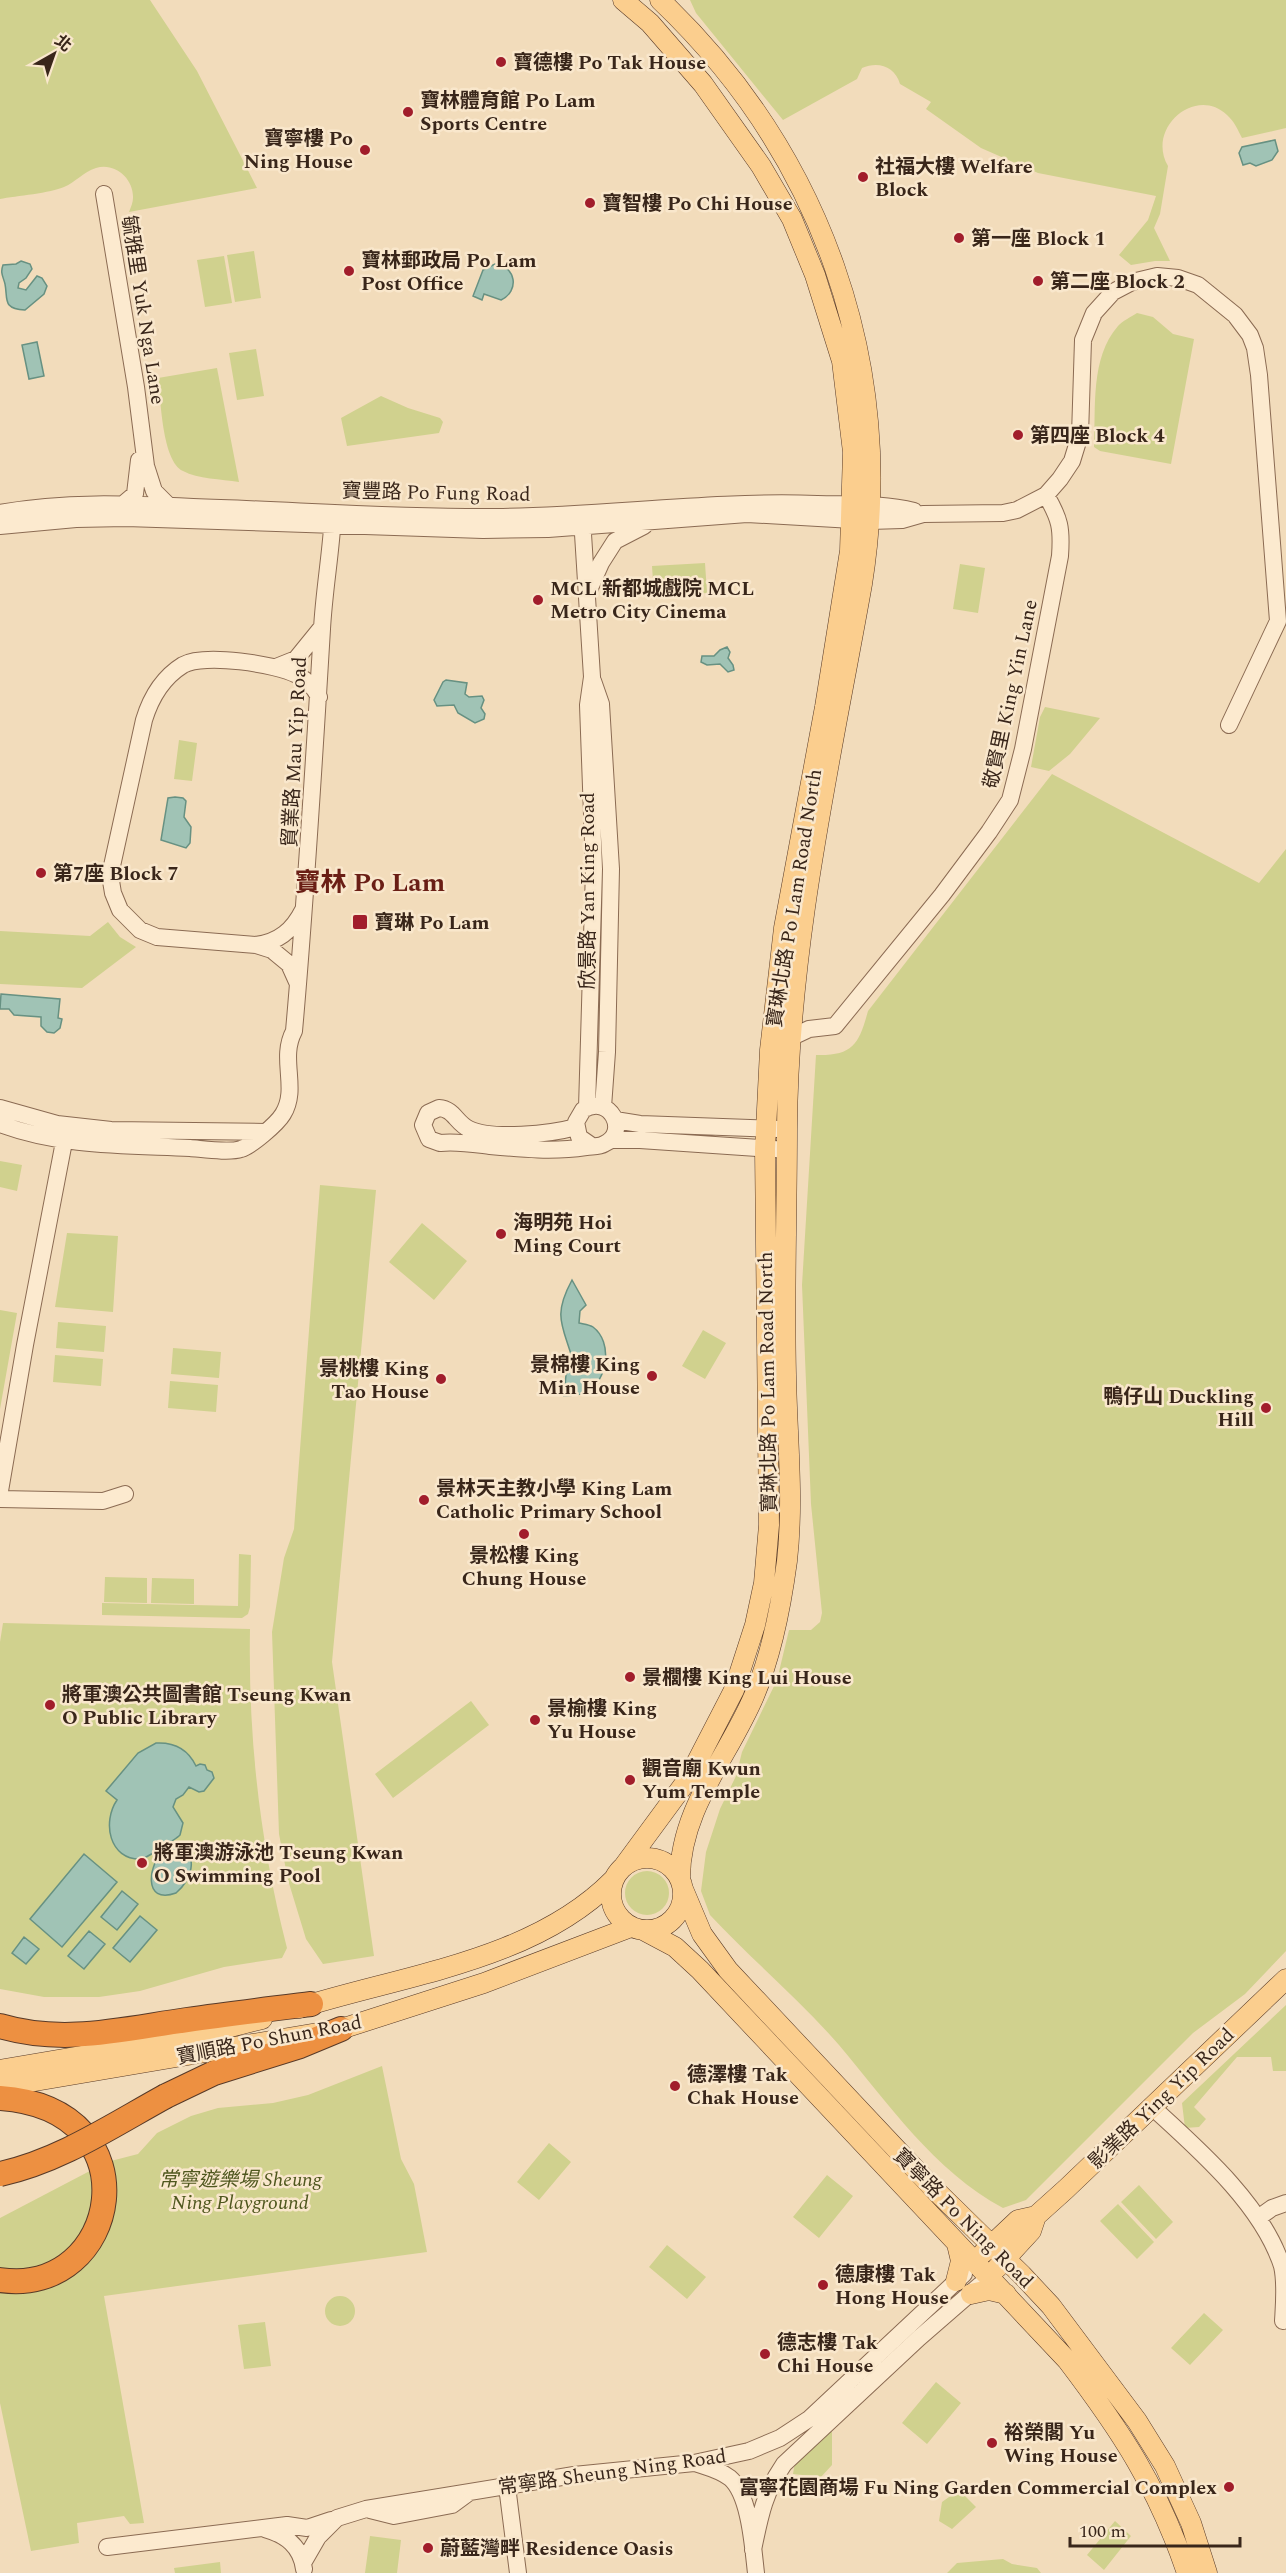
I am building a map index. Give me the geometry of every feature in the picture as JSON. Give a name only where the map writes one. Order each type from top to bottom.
[{"type":"highway","points":[[0,2026],[58,2035],[98,2034],[311,2004]]},
{"type":"highway","points":[[0,2174],[63,2152],[166,2096],[214,2073],[300,2046],[341,2029]]},
{"type":"highway","points":[[0,2098],[23,2100],[53,2109],[77,2126],[95,2150],[102,2168],[105,2194],[101,2217],[87,2246],[72,2261],[45,2276],[26,2281],[0,2280]]},
{"type":"main road","name":"寶琳北路 Po Lam Road North","points":[[623,0],[650,23],[703,84],[761,166],[792,219],[815,275],[842,361],[861,513],[862,584],[811,874],[801,944],[792,1037],[785,1331],[790,1464],[787,1562],[775,1628],[754,1697],[689,1821],[682,1849],[682,1884]]},
{"type":"main road","name":"寶琳北路 Po Lam Road North","points":[[619,1873],[688,1779],[734,1690],[747,1655],[764,1583],[769,1525],[770,1454],[765,1149],[770,1050],[784,928],[825,707],[850,551],[861,513],[870,449],[863,372],[850,311],[826,239],[798,179],[760,118],[716,62],[660,0]]},
{"type":"main road","points":[[656,1858],[673,1868],[682,1884],[682,1905],[671,1922],[655,1930],[637,1928],[616,1912],[611,1891],[619,1873],[636,1859],[656,1858]]},
{"type":"main road","name":"寶順路 Po Shun Road","points":[[0,2070],[182,2039],[432,1973],[485,1956],[570,1916],[596,1898],[619,1873]]},
{"type":"main road","name":"寶寧路 Po Ning Road","points":[[682,1884],[702,1934],[722,1962],[931,2186],[976,2229],[990,2232],[1051,2306],[1137,2421],[1165,2466],[1183,2504],[1207,2573]]},
{"type":"main road","name":"寶順路 Po Shun Road","points":[[0,2087],[341,2029],[484,1983],[637,1928]]},
{"type":"main road","name":"寶寧路 Po Ning Road","points":[[637,1928],[675,1947],[700,1970],[1067,2360],[1111,2418],[1154,2489],[1186,2573]]},
{"type":"main road","name":"影業路 Ying Yip Road","points":[[1001,2245],[1031,2231],[1036,2216],[1286,1979]]},
{"type":"main road","name":"影業路 Ying Yip Road","points":[[1001,2245],[1018,2220],[1036,2216]]},
{"type":"main road","points":[[957,2244],[964,2288],[1006,2294]]},
{"type":"main road","name":"常寧路 Sheung Ning Road","points":[[982,2269],[1001,2245]]},
{"type":"street","name":"毓雅里 Yuk Nga Lane","points":[[104,194],[151,484],[169,506]]},
{"type":"street","points":[[861,513],[902,520],[923,514],[1003,513],[1026,506],[1046,495],[1066,471],[1077,447],[1081,424],[1080,371],[1083,340],[1089,321],[1106,297],[1132,282],[1167,276],[1198,285],[1235,315],[1250,335],[1257,360],[1271,504],[1278,621],[1229,725]]},
{"type":"street","name":"毓雅里 Yuk Nga Lane","points":[[122,505],[133,497],[136,491],[141,432]]},
{"type":"street","name":"敬賢里 King Yin Lane","points":[[792,1037],[809,1029],[835,1026],[942,895],[1010,800],[1023,750],[1060,558],[1062,534],[1058,517],[1046,495]]},
{"type":"street","name":"寶豐路 Po Fung Road","points":[[582,520],[734,502],[861,513]]},
{"type":"street","name":"寶豐路 Po Fung Road","points":[[0,513],[48,507],[122,505],[169,506],[332,518]]},
{"type":"street","name":"寶豐路 Po Fung Road","points":[[0,526],[76,519],[126,518],[494,517],[650,523],[747,514],[861,513]]},
{"type":"street","name":"貿業路 Mau Yip Road","points":[[66,1133],[108,1145],[241,1149],[266,1132],[286,1109],[290,1073],[298,1064],[299,1055],[299,1044],[294,1030],[305,907],[322,627],[332,518]]},
{"type":"street","name":"欣景路 Yan King Road","points":[[582,520],[592,677],[600,704],[611,862],[608,1022],[595,1107]]},
{"type":"street","name":"欣景路 Yan King Road","points":[[588,592],[601,563],[615,541],[650,523]]},
{"type":"street","points":[[276,667],[296,658],[322,627]]},
{"type":"street","points":[[298,985],[285,960],[272,950],[256,945],[166,938],[140,930],[126,918],[116,902],[110,874],[148,705],[167,677],[185,664],[199,659],[276,667],[304,678],[319,697]]},
{"type":"street","points":[[256,945],[270,942],[284,935],[297,921],[305,907]]},
{"type":"street","points":[[576,1127],[539,1134],[482,1132],[464,1126],[452,1112],[439,1108],[428,1113],[423,1125],[429,1139],[440,1143],[557,1150],[603,1145],[611,1140],[616,1130],[615,1120],[608,1110],[595,1107],[577,1118],[576,1127],[579,1137],[592,1146]]},
{"type":"street","points":[[0,1108],[66,1133]]},
{"type":"street","points":[[464,1126],[479,1127],[488,1120]]},
{"type":"street","points":[[615,1120],[640,1124],[788,1130]]},
{"type":"street","points":[[0,1124],[24,1132],[66,1133]]},
{"type":"street","points":[[0,1491],[25,1345],[66,1133]]},
{"type":"street","points":[[611,1140],[788,1150]]},
{"type":"street","points":[[0,1499],[103,1501],[125,1494]]},
{"type":"street","points":[[1152,2106],[1191,2142],[1258,2218],[1273,2244],[1282,2268],[1283,2321]]},
{"type":"street","points":[[1258,2218],[1272,2208],[1286,2204]]},
{"type":"street","name":"常寧路 Sheung Ning Road","points":[[753,2550],[761,2507],[770,2483],[784,2463],[919,2338],[982,2269]]},
{"type":"street","name":"常寧路 Sheung Ning Road","points":[[107,2547],[286,2524],[307,2528],[366,2509],[515,2484],[694,2463],[749,2451],[780,2438],[808,2419],[964,2288]]},
{"type":"street","points":[[694,2463],[718,2470],[731,2479],[740,2491],[756,2573]]},
{"type":"street","points":[[515,2484],[510,2488],[508,2494],[518,2573]]},
{"type":"street","name":"常寧路 Sheung Ning Road","points":[[304,2568],[318,2537],[337,2518]]},
{"type":"street","points":[[261,2528],[288,2538],[296,2545],[304,2568]]},
{"type":"green space","points":[[0,0],[150,0],[197,71],[257,188],[129,212],[133,198],[130,184],[116,170],[103,167],[91,170],[58,189],[0,199]]},
{"type":"green space","points":[[690,0],[1286,0],[1286,128],[1242,138],[1229,117],[1214,107],[1201,105],[1188,108],[1177,115],[1163,138],[1163,152],[1168,166],[1160,214],[1154,228],[1170,261],[1131,265],[1119,255],[1148,220],[1156,196],[1038,173],[981,148],[926,109],[931,102],[900,84],[890,69],[880,65],[862,68],[857,79],[783,120],[696,13]]},
{"type":"green space","points":[[254,251],[261,298],[235,302],[227,255]]},
{"type":"green space","points":[[224,256],[232,303],[205,307],[197,260]]},
{"type":"green space","points":[[1137,313],[1153,317],[1173,334],[1194,339],[1171,464],[1100,451],[1094,447],[1096,384],[1103,353],[1118,326]]},
{"type":"green space","points":[[256,349],[264,396],[237,400],[229,353]]},
{"type":"green space","points":[[217,368],[239,482],[203,477],[183,471],[176,465],[171,455],[164,429],[158,378]]},
{"type":"green space","points":[[381,396],[408,408],[440,418],[443,422],[439,433],[347,446],[341,418]]},
{"type":"green space","points":[[705,563],[707,593],[654,596],[652,566]]},
{"type":"green space","points":[[960,564],[985,568],[978,613],[953,609]]},
{"type":"green space","points":[[1045,707],[1100,718],[1070,754],[1049,771],[1031,767],[1040,717]]},
{"type":"green space","points":[[179,740],[197,743],[192,781],[174,779]]},
{"type":"green space","points":[[1052,774],[1259,883],[1286,849],[1286,1951],[1245,1994],[1193,2033],[1026,2200],[1003,2208],[978,2193],[955,2175],[913,2134],[824,2028],[710,1915],[701,1891],[706,1852],[720,1809],[736,1776],[742,1752],[777,1680],[789,1630],[811,1630],[820,1622],[822,1613],[811,1504],[802,1285],[816,1055],[838,1053],[852,1046],[861,1032],[868,1011]]},
{"type":"green space","points":[[108,922],[120,937],[136,947],[82,988],[0,984],[0,931],[90,936]]},
{"type":"green space","points":[[0,1161],[22,1165],[17,1191],[0,1187]]},
{"type":"green space","points":[[320,1185],[376,1190],[332,1662],[374,1956],[323,1964],[306,1939],[288,1880],[279,1834],[272,1632],[284,1558],[294,1529]]},
{"type":"green space","points":[[422,1223],[467,1261],[434,1300],[389,1262]]},
{"type":"green space","points":[[67,1233],[118,1236],[113,1312],[55,1307]]},
{"type":"green space","points":[[0,1310],[17,1313],[0,1409]]},
{"type":"green space","points":[[58,1322],[106,1326],[104,1352],[56,1348]]},
{"type":"green space","points":[[703,1330],[726,1343],[705,1379],[682,1366]]},
{"type":"green space","points":[[173,1348],[221,1352],[219,1378],[171,1374]]},
{"type":"green space","points":[[55,1355],[103,1359],[101,1386],[53,1382]]},
{"type":"green space","points":[[170,1381],[218,1385],[216,1412],[168,1408]]},
{"type":"green space","points":[[239,1554],[251,1555],[250,1607],[248,1614],[242,1618],[102,1615],[102,1603],[238,1606]]},
{"type":"green space","points":[[105,1577],[147,1578],[147,1603],[104,1602]]},
{"type":"green space","points":[[152,1578],[194,1579],[194,1604],[151,1603]]},
{"type":"green space","points":[[3,1623],[250,1629],[254,1750],[263,1830],[287,1948],[282,1958],[224,1967],[140,1991],[99,1997],[44,1997],[0,1989],[0,1642]]},
{"type":"green space","points":[[471,1701],[489,1725],[393,1798],[375,1774]]},
{"type":"green space","points":[[647,1871],[662,1878],[669,1893],[662,1908],[647,1915],[632,1908],[625,1893],[632,1878]]},
{"type":"green space","points":[[1286,2005],[1286,2071],[1273,2071],[1271,2057],[1237,2057],[1194,2107],[1206,2119],[1199,2127],[1185,2128],[1182,2103]]},
{"type":"green space","name":"常寧遊樂場 Sheung Ning Playground","points":[[382,2066],[401,2159],[414,2184],[427,2252],[104,2296],[144,2523],[130,2524],[124,2516],[77,2523],[79,2543],[31,2551],[0,2403],[0,2218],[107,2162],[138,2154],[157,2133],[191,2116],[218,2108],[273,2103],[308,2095]]},
{"type":"green space","points":[[549,2143],[571,2162],[539,2200],[517,2182]]},
{"type":"green space","points":[[827,2175],[853,2196],[819,2238],[793,2217]]},
{"type":"green space","points":[[1139,2185],[1173,2222],[1156,2239],[1121,2202]]},
{"type":"green space","points":[[1118,2204],[1154,2242],[1137,2259],[1100,2221]]},
{"type":"green space","points":[[667,2245],[706,2277],[687,2299],[649,2267]]},
{"type":"green space","points":[[340,2296],[351,2300],[355,2311],[351,2322],[340,2326],[329,2322],[325,2311],[329,2300]]},
{"type":"green space","points":[[1204,2313],[1223,2330],[1190,2365],[1171,2348]]},
{"type":"green space","points":[[265,2322],[271,2366],[244,2369],[238,2325]]},
{"type":"green space","points":[[936,2382],[961,2403],[927,2444],[902,2423]]},
{"type":"green space","points":[[832,2432],[832,2465],[821,2477],[793,2474],[795,2462],[821,2433]]},
{"type":"green space","points":[[959,2490],[976,2507],[952,2529],[939,2521],[942,2502]]},
{"type":"green space","points":[[1115,2521],[1131,2536],[1104,2570],[1087,2555]]},
{"type":"green space","points":[[370,2536],[401,2540],[397,2573],[365,2573]]},
{"type":"green space","points":[[1003,2559],[1012,2564],[1037,2568],[1041,2573],[947,2573],[957,2563]]},
{"type":"green space","points":[[220,2562],[221,2573],[175,2573],[174,2568]]},
{"type":"shaded area","points":[[1275,140],[1278,151],[1272,160],[1256,166],[1250,163],[1243,165],[1239,153],[1242,147]]},
{"type":"shaded area","points":[[21,261],[30,264],[32,269],[19,283],[18,288],[26,290],[37,276],[42,278],[47,286],[44,294],[25,310],[9,305],[2,272],[3,265],[16,264]]},
{"type":"shaded area","points":[[495,264],[507,269],[511,274],[513,285],[511,291],[501,300],[484,294],[482,300],[473,296],[483,270]]},
{"type":"shaded area","points":[[37,342],[44,376],[29,379],[22,345]]},
{"type":"shaded area","points":[[727,647],[730,652],[728,658],[734,670],[728,672],[720,664],[707,665],[701,662],[702,656],[714,656]]},
{"type":"shaded area","points":[[446,680],[467,683],[465,694],[469,697],[482,696],[484,700],[481,708],[485,714],[484,719],[475,723],[458,713],[454,705],[437,706],[434,700]]},
{"type":"shaded area","points":[[175,797],[186,801],[184,817],[191,827],[190,843],[186,848],[161,840],[168,798]]},
{"type":"shaded area","points":[[1,994],[60,999],[58,1018],[62,1019],[60,1028],[54,1033],[47,1032],[41,1026],[41,1017],[14,1015],[9,1009],[0,1009]]},
{"type":"shaded area","points":[[572,1280],[586,1305],[580,1311],[579,1323],[592,1326],[599,1334],[605,1351],[605,1361],[600,1379],[587,1392],[564,1396],[566,1375],[573,1361],[561,1321],[561,1312],[562,1303]]},
{"type":"shaded area","points":[[156,1743],[175,1745],[185,1751],[196,1766],[205,1765],[214,1778],[204,1791],[199,1792],[189,1787],[183,1795],[176,1799],[173,1807],[183,1823],[180,1835],[144,1858],[130,1858],[115,1847],[111,1838],[110,1819],[117,1800],[106,1791],[138,1753]]},
{"type":"shaded area","points":[[178,1846],[189,1856],[191,1869],[189,1875],[176,1893],[165,1895],[158,1893],[151,1881],[155,1863],[165,1848]]},
{"type":"shaded area","points":[[84,1854],[117,1882],[62,1947],[30,1919]]},
{"type":"shaded area","points":[[122,1891],[138,1904],[117,1930],[101,1917]]},
{"type":"shaded area","points":[[140,1916],[157,1930],[130,1962],[113,1948]]},
{"type":"shaded area","points":[[89,1931],[105,1944],[84,1969],[68,1956]]},
{"type":"shaded area","points":[[24,1937],[39,1949],[26,1964],[12,1953]]},
{"type":"place","name":"寶德樓 Po Tak House","points":[[501,62]]},
{"type":"place","name":"寶林體育館 Po Lam Sports Centre","points":[[408,112]]},
{"type":"place","name":"寶寧樓 Po Ning House","points":[[365,150]]},
{"type":"place","name":"社福大樓 Welfare Block","points":[[863,177]]},
{"type":"place","name":"寶智樓 Po Chi House","points":[[590,203]]},
{"type":"place","name":"第一座 Block 1","points":[[959,238]]},
{"type":"place","name":"寶林郵政局 Po Lam Post Office","points":[[349,271]]},
{"type":"place","name":"第二座 Block 2","points":[[1038,281]]},
{"type":"place","name":"第四座 Block 4","points":[[1018,435]]},
{"type":"place","name":"MCL 新都城戲院 MCL Metro City Cinema","points":[[538,600]]},
{"type":"place","name":"第7座 Block 7","points":[[41,873]]},
{"type":"place","name":"寶琳 Po Lam","points":[[360,922]]},
{"type":"place","name":"海明苑 Hoi Ming Court","points":[[501,1234]]},
{"type":"place","name":"景棉樓 King Min House","points":[[652,1376]]},
{"type":"place","name":"景桃樓 King Tao House","points":[[441,1379]]},
{"type":"place","name":"鴨仔山 Duckling Hill","points":[[1266,1408]]},
{"type":"place","name":"景林天主教小學 King Lam Catholic Primary School","points":[[424,1500]]},
{"type":"place","name":"景松樓 King Chung House","points":[[524,1534]]},
{"type":"place","name":"景櫚樓 King Lui House","points":[[630,1677]]},
{"type":"place","name":"將軍澳公共圖書館 Tseung Kwan O Public Library","points":[[50,1705]]},
{"type":"place","name":"景榆樓 King Yu House","points":[[535,1720]]},
{"type":"place","name":"觀音廟 Kwun Yum Temple","points":[[630,1780]]},
{"type":"place","name":"將軍澳游泳池 Tseung Kwan O Swimming Pool","points":[[142,1863]]},
{"type":"place","name":"德澤樓 Tak Chak House","points":[[675,2086]]},
{"type":"place","name":"德康樓 Tak Hong House","points":[[823,2285]]},
{"type":"place","name":"德志樓 Tak Chi House","points":[[765,2354]]},
{"type":"place","name":"裕榮閣 Yu Wing House","points":[[992,2443]]},
{"type":"place","name":"富寧花園商場 Fu Ning Garden Commercial Complex","points":[[1229,2487]]},
{"type":"place","name":"蔚藍灣畔 Residence Oasis","points":[[428,2548]]},
{"type":"district","name":"寶林 Po Lam","points":[[370,882]]}]
